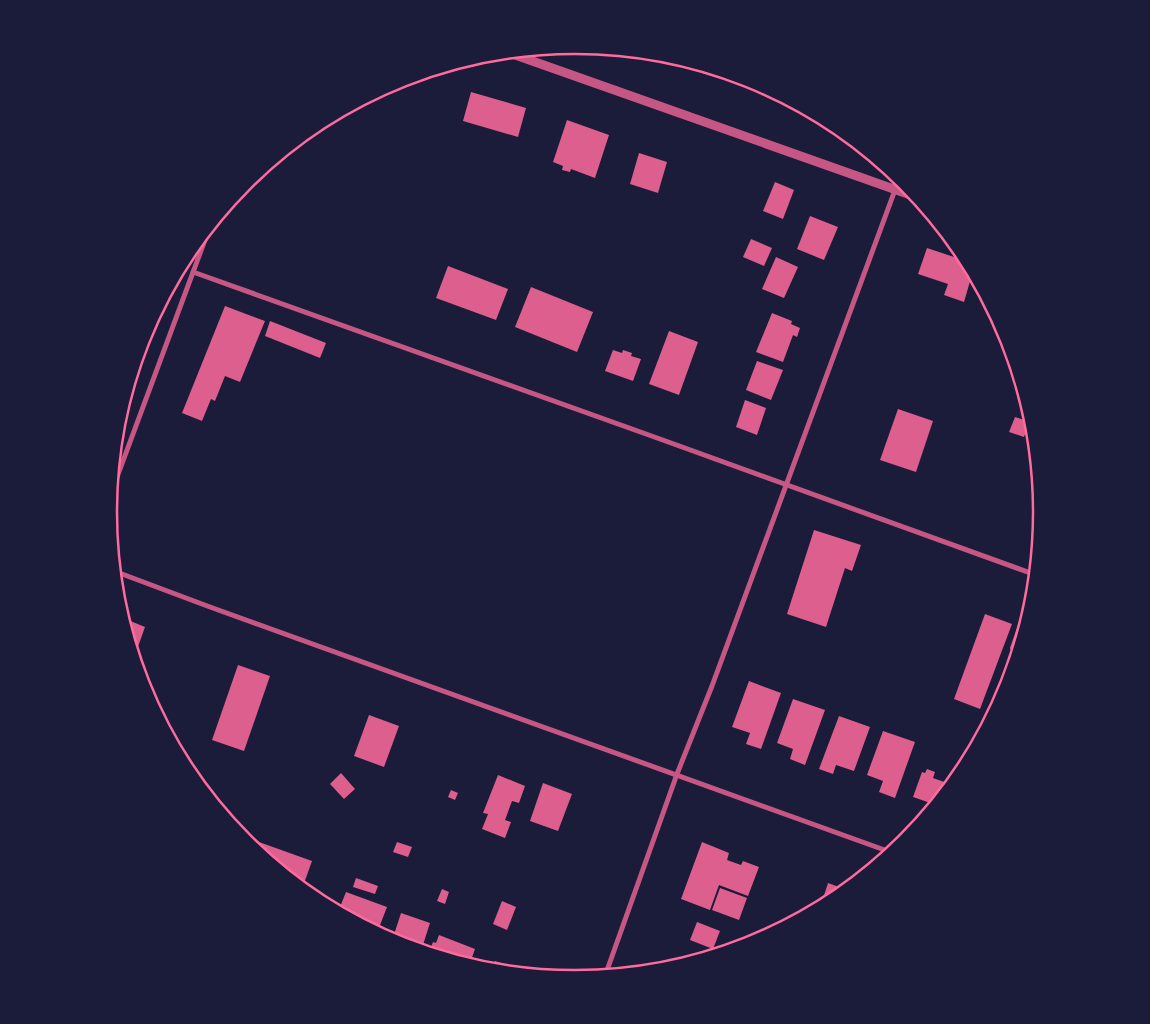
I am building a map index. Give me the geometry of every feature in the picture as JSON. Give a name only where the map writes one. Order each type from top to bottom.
[{"type":"street","points":[[522,57],[903,193]]},
{"type":"street","points":[[608,969],[677,774],[712,686],[896,190]]},
{"type":"street","points":[[119,472],[204,243]]},
{"type":"street","points":[[193,272],[1029,572]]},
{"type":"street","points":[[121,574],[884,850]]},
{"type":"lane","points":[[1012,648],[1018,631]]},
{"type":"building","points":[[471,92],[526,108],[518,137],[463,121]]},
{"type":"building","points":[[567,120],[609,135],[595,178],[571,169],[570,172],[562,170],[563,166],[553,162]]},
{"type":"building","points":[[639,153],[667,162],[658,193],[630,184]]},
{"type":"building","points":[[775,182],[794,190],[783,219],[763,211]]},
{"type":"building","points":[[810,216],[838,227],[824,260],[797,249]]},
{"type":"building","points":[[751,239],[772,248],[764,266],[743,257]]},
{"type":"building","points":[[927,248],[957,258],[970,280],[964,302],[944,295],[948,284],[918,274]]},
{"type":"building","points":[[776,257],[798,267],[784,298],[762,289]]},
{"type":"building","points":[[448,266],[508,289],[496,320],[436,298]]},
{"type":"building","points":[[531,287],[593,312],[577,352],[515,327]]},
{"type":"building","points":[[225,306],[265,321],[240,382],[225,376],[215,401],[211,399],[202,421],[182,413]]},
{"type":"building","points":[[772,313],[792,321],[791,324],[800,328],[797,337],[793,335],[783,362],[756,352]]},
{"type":"building","points":[[270,321],[326,343],[320,358],[265,336]]},
{"type":"building","points":[[669,331],[698,342],[679,395],[649,384]]},
{"type":"building","points":[[613,350],[622,353],[623,350],[632,353],[631,356],[641,359],[633,381],[605,371]]},
{"type":"building","points":[[757,361],[783,370],[771,400],[746,390]]},
{"type":"building","points":[[745,400],[766,408],[757,435],[736,427]]},
{"type":"building","points":[[898,409],[933,421],[916,472],[880,460]]},
{"type":"building","points":[[1015,417],[1023,420],[1026,433],[1024,437],[1009,432]]},
{"type":"building","points":[[814,530],[861,545],[852,571],[845,568],[826,627],[787,614]]},
{"type":"building","points":[[985,614],[1012,624],[980,709],[954,699]]},
{"type":"building","points":[[130,621],[145,627],[138,648]]},
{"type":"building","points":[[238,665],[270,676],[244,751],[212,740]]},
{"type":"building","points":[[749,681],[781,693],[761,749],[746,744],[750,733],[732,727]]},
{"type":"building","points":[[793,699],[825,710],[805,765],[790,759],[793,749],[777,743]]},
{"type":"building","points":[[369,715],[399,726],[384,767],[354,756]]},
{"type":"building","points":[[839,716],[870,727],[854,771],[836,765],[833,774],[819,769]]},
{"type":"building","points":[[883,731],[915,742],[895,798],[879,792],[883,781],[867,775]]},
{"type":"building","points":[[927,769],[935,772],[933,778],[945,782],[929,803],[913,797],[922,772],[925,773]]},
{"type":"building","points":[[341,773],[355,789],[344,799],[330,784]]},
{"type":"building","points":[[498,775],[525,786],[519,803],[512,801],[505,820],[511,822],[505,838],[482,829],[488,814],[483,813]]},
{"type":"building","points":[[543,783],[572,794],[558,831],[530,821]]},
{"type":"building","points":[[451,790],[458,793],[455,800],[448,797]]},
{"type":"building","points":[[256,841],[312,861],[304,882]]},
{"type":"building","points":[[397,842],[412,847],[408,857],[393,852]]},
{"type":"building","points":[[702,842],[729,853],[727,860],[741,865],[743,861],[759,867],[748,896],[719,885],[710,910],[681,899]]},
{"type":"building","points":[[356,878],[378,886],[375,894],[353,887]]},
{"type":"building","points":[[828,883],[839,887],[830,893],[824,897]]},
{"type":"building","points":[[720,888],[747,898],[739,920],[712,910]]},
{"type":"building","points":[[442,889],[449,892],[445,904],[437,901]]},
{"type":"building","points":[[346,892],[387,907],[380,926],[341,906]]},
{"type":"building","points":[[502,901],[516,907],[507,930],[493,924]]},
{"type":"building","points":[[401,913],[430,923],[423,944],[395,933]]},
{"type":"building","points":[[697,922],[720,931],[713,949],[690,940]]},
{"type":"building","points":[[439,935],[475,949],[472,958],[431,947],[433,942],[436,943]]}]
